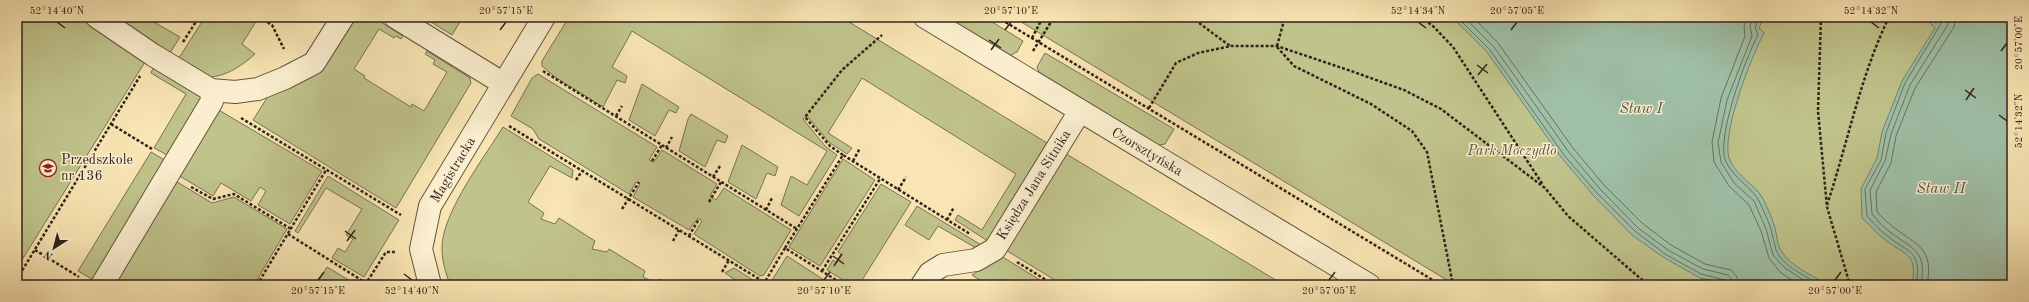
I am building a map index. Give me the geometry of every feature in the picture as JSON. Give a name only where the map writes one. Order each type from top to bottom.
[{"type":"street","points":[[97,17],[161,59],[212,96],[258,89],[314,63],[343,17]]},
{"type":"street","points":[[395,17],[504,84]]},
{"type":"street","name":"Magistracka","points":[[430,285],[421,249],[430,206],[544,17]]},
{"type":"street","name":"Czorsztyńska","points":[[925,17],[1369,285]]},
{"type":"street","points":[[102,285],[172,168],[212,96]]},
{"type":"street","name":"Księdza Jana Sitnika","points":[[922,285],[930,273],[943,265],[976,260],[995,249],[1080,111]]},
{"type":"path","points":[[17,279],[111,124],[161,59],[199,17]]},
{"type":"path","points":[[259,17],[272,25],[296,72]]},
{"type":"path","points":[[997,17],[1441,285]]},
{"type":"path","points":[[1032,38],[1043,17]]},
{"type":"path","points":[[1019,74],[1054,17]]},
{"type":"path","points":[[1191,17],[1231,46]]},
{"type":"path","points":[[1277,46],[1285,17]]},
{"type":"path","points":[[1420,17],[1433,26],[1453,47],[1545,188],[1568,216],[1648,285]]},
{"type":"path","points":[[1821,17],[1818,111],[1827,207],[1850,285]]},
{"type":"path","points":[[1827,207],[1840,168],[1858,96],[1878,39],[1889,17]]},
{"type":"path","points":[[882,35],[842,70],[805,117],[830,146],[843,155],[1054,285]]},
{"type":"path","points":[[1149,108],[1176,63],[1198,52],[1231,46],[1277,46],[1404,90],[1441,109],[1545,188]]},
{"type":"path","points":[[1277,46],[1294,66],[1371,104],[1412,131],[1427,152],[1453,285]]},
{"type":"path","points":[[551,76],[797,229]]},
{"type":"path","points":[[212,96],[326,170],[407,219]]},
{"type":"path","points":[[616,116],[622,106]]},
{"type":"path","points":[[111,124],[214,199],[234,194],[291,229]]},
{"type":"path","points":[[518,131],[764,282]]},
{"type":"path","points":[[666,148],[672,137]]},
{"type":"path","points":[[652,161],[662,145]]},
{"type":"path","points":[[853,161],[860,148]]},
{"type":"path","points":[[762,285],[843,155]]},
{"type":"path","points":[[713,177],[720,166]]},
{"type":"path","points":[[257,285],[326,170]]},
{"type":"path","points":[[576,180],[582,171]]},
{"type":"path","points":[[898,190],[906,177]]},
{"type":"path","points":[[822,271],[880,179]]},
{"type":"path","points":[[622,209],[639,182]]},
{"type":"path","points":[[709,202],[721,182]]},
{"type":"path","points":[[766,210],[772,198]]},
{"type":"path","points":[[947,220],[954,207]]},
{"type":"path","points":[[689,236],[699,219]]},
{"type":"path","points":[[673,241],[679,230]]},
{"type":"path","points":[[288,234],[365,284],[386,252],[404,252],[421,249]]},
{"type":"path","points":[[786,248],[844,285]]},
{"type":"path","points":[[35,250],[81,278]]},
{"type":"path","points":[[722,272],[729,260]]},
{"type":"green space","name":"Przedszkole nr 136","points":[[17,17],[81,17],[145,62],[17,268]]},
{"type":"green space","points":[[108,17],[145,17],[180,37],[168,56]]},
{"type":"green space","points":[[205,17],[253,17],[257,20],[242,44],[255,54],[237,68],[223,74],[208,77],[201,76],[177,61]]},
{"type":"green space","points":[[359,17],[373,17],[403,36],[401,39],[396,36],[394,38],[379,29],[354,69],[365,76],[364,78],[411,107],[412,104],[424,111],[447,72],[433,64],[435,60],[425,54],[427,51],[470,78],[471,83],[396,208],[253,120],[272,90],[322,71],[348,26]]},
{"type":"green space","points":[[423,17],[463,17],[452,35]]},
{"type":"green space","points":[[569,17],[841,17],[1047,143],[988,241],[955,220],[958,215],[982,230],[1016,174],[862,78],[828,133],[852,148],[847,154],[830,143],[807,116],[803,119],[826,147],[837,155],[799,216],[781,205],[791,176],[807,185],[827,151],[632,31],[612,67],[627,76],[625,83],[617,80],[603,107],[555,77],[542,66],[542,61]]},
{"type":"green space","points":[[945,17],[984,17],[1023,41],[1017,52],[1009,56]]},
{"type":"green space","name":"Park Moczydło","points":[[1013,17],[2012,17],[2012,285],[1455,285]]},
{"type":"green space","points":[[1045,53],[1174,129],[1165,144],[1159,145],[1039,72],[1037,67]]},
{"type":"green space","points":[[153,68],[201,97],[203,100],[169,156],[154,148],[186,94],[151,73]]},
{"type":"green space","points":[[538,74],[657,147],[649,160],[654,162],[662,150],[717,184],[710,196],[716,200],[724,188],[791,230],[764,275],[760,276],[694,234],[702,221],[698,218],[689,230],[633,197],[640,184],[636,182],[629,194],[539,139],[533,129],[511,116],[532,78]]},
{"type":"green space","points":[[642,84],[679,107],[676,113],[669,110],[655,136],[629,120]]},
{"type":"green space","points":[[217,109],[322,171],[290,224],[258,205],[266,191],[260,187],[251,201],[221,183],[213,196],[178,175]]},
{"type":"green space","points":[[691,114],[728,136],[725,143],[717,140],[705,167],[679,151],[688,119]]},
{"type":"green space","points":[[503,127],[573,170],[572,178],[550,166],[528,202],[544,213],[541,219],[555,224],[559,218],[595,241],[592,249],[607,252],[609,249],[645,271],[643,277],[656,283],[659,279],[668,285],[450,285],[443,263],[442,254],[444,235],[448,220],[465,186]]},
{"type":"green space","points":[[742,145],[778,167],[775,176],[767,173],[756,199],[728,182]]},
{"type":"green space","points":[[151,152],[168,162],[95,281],[78,271]]},
{"type":"green space","points":[[1063,152],[1284,285],[1063,285],[1004,249]]},
{"type":"green space","points":[[843,159],[875,180],[820,266],[789,247]]},
{"type":"green space","points":[[328,176],[399,220],[364,277],[332,258],[338,248],[345,252],[353,239],[346,235],[362,209],[326,188],[298,233],[295,231]]},
{"type":"green space","points":[[174,180],[212,203],[234,197],[287,229],[254,285],[113,285]]},
{"type":"green space","points":[[881,184],[911,202],[859,285],[851,285],[827,270],[833,260],[836,262],[841,254],[838,252]]},
{"type":"green space","points":[[917,206],[983,246],[976,248],[938,226],[929,240],[905,225]]},
{"type":"green space","points":[[787,256],[832,285],[769,285]]},
{"type":"green space","points":[[1001,256],[1048,285],[988,285],[972,275]]},
{"type":"green space","points":[[327,267],[357,285],[316,285]]},
{"type":"green space","points":[[734,268],[756,282],[756,285],[743,285],[725,273]]},
{"type":"water","name":"Staw I","points":[[1452,17],[1772,17],[1770,21],[1763,19],[1759,28],[1764,33],[1752,59],[1738,97],[1729,134],[1728,150],[1730,161],[1737,172],[1762,197],[1774,224],[1779,247],[1784,255],[1789,261],[1802,270],[1829,285],[1732,285],[1700,278],[1663,257],[1632,235],[1593,195],[1561,157],[1487,52]]},
{"type":"water","name":"Staw II","points":[[1932,17],[1939,20],[1943,17],[2012,17],[2012,285],[1912,285],[1913,266],[1911,260],[1903,252],[1880,236],[1862,218],[1861,189],[1877,158],[1882,132],[1902,81],[1935,28],[1930,23]]},
{"type":"place","name":"Przedszkole nr 136","points":[[48,168]]}]
